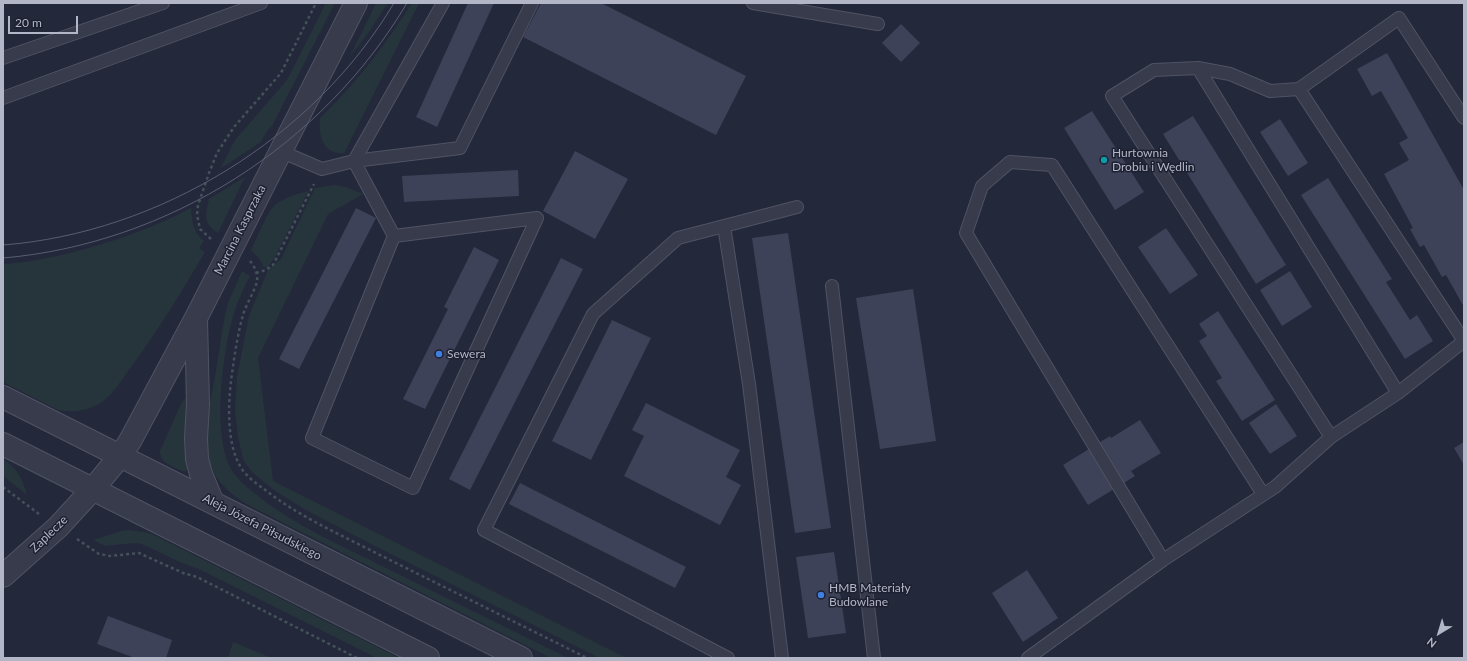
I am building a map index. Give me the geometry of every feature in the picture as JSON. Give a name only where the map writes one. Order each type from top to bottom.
[{"type":"street","name":"Marcina Kasprzaka","points":[[121,455],[196,318],[356,3]]},
{"type":"street","points":[[196,318],[198,404],[196,438],[197,459],[201,474],[212,501]]},
{"type":"street","name":"Aleja Józefa Piłsudskiego","points":[[3,397],[121,455],[521,658]]},
{"type":"street","points":[[3,444],[428,658]]},
{"type":"street","name":"Zaplecze","points":[[3,576],[58,527],[93,489],[121,455]]},
{"type":"lane","points":[[3,58],[162,3]]},
{"type":"lane","points":[[3,98],[261,3]]},
{"type":"lane","points":[[354,161],[443,3]]},
{"type":"lane","points":[[280,151],[322,169],[354,161],[460,148],[532,3]]},
{"type":"lane","points":[[753,3],[878,24]]},
{"type":"lane","points":[[1331,437],[1112,96],[1154,70],[1198,68],[1230,74],[1270,91],[1299,89],[1399,18],[1464,118]]},
{"type":"lane","points":[[1198,68],[1398,393]]},
{"type":"lane","points":[[1028,658],[1163,560],[1275,487],[1331,437],[1398,393],[1464,342],[1299,89]]},
{"type":"lane","points":[[354,161],[394,236]]},
{"type":"lane","points":[[1163,560],[966,233],[982,186],[1010,162],[1052,165],[1263,494]]},
{"type":"lane","points":[[728,658],[484,530],[593,314],[678,238],[797,207]]},
{"type":"lane","points":[[537,218],[413,488],[312,438],[394,236],[537,218]]},
{"type":"lane","points":[[724,226],[749,384],[782,658]]},
{"type":"lane","points":[[832,286],[874,658]]},
{"type":"path","points":[[212,240],[200,229],[197,214],[198,205],[217,153],[234,127],[281,73],[316,3]]},
{"type":"path","points":[[256,272],[266,270],[273,265],[322,169]]},
{"type":"path","points":[[247,259],[253,264],[256,272],[255,286],[240,327],[232,372],[229,402],[229,420],[233,447],[243,471],[263,489],[293,510],[587,658]]},
{"type":"path","points":[[3,487],[29,507]]},
{"type":"path","points":[[83,543],[99,554],[143,554],[183,574],[197,577],[357,658]]},
{"type":"shaded area","points":[[326,3],[335,3],[272,126],[266,132],[261,142],[220,169],[235,140],[287,80]]},
{"type":"shaded area","points":[[376,3],[388,3],[349,58]]},
{"type":"shaded area","points":[[412,3],[419,3],[344,153],[331,151],[323,143],[321,137],[320,118],[358,78]]},
{"type":"shaded area","points":[[245,177],[218,233],[213,230],[206,218],[209,199]]},
{"type":"shaded area","points":[[334,185],[346,187],[363,194],[328,214],[258,358],[273,481],[626,658],[600,658],[373,545],[304,509],[274,490],[252,472],[246,464],[243,459],[238,437],[235,410],[237,377],[249,316],[268,270],[281,259],[315,188]]},
{"type":"shaded area","points":[[308,191],[275,257],[267,268],[263,266],[259,258],[251,250],[269,213],[276,204],[292,196]]},
{"type":"shaded area","points":[[191,208],[195,230],[204,241],[199,248],[205,252],[151,339],[118,386],[102,402],[86,409],[75,411],[58,410],[3,382],[3,264],[20,263],[70,253],[101,244],[147,229]]},
{"type":"shaded area","points":[[242,271],[250,276],[239,300],[227,342],[221,390],[220,414],[226,457],[233,472],[241,482],[272,506],[303,526],[568,658],[551,658],[250,506],[232,494],[219,481],[211,467],[207,452],[206,437],[225,315],[228,303]]},
{"type":"shaded area","points":[[187,396],[189,396],[186,441],[189,468],[186,471],[183,471],[165,462],[162,459],[160,451],[182,402]]},
{"type":"shaded area","points":[[3,459],[19,474],[27,495],[3,476]]},
{"type":"shaded area","points":[[130,530],[156,536],[399,658],[377,658],[199,569],[180,562],[142,544],[135,543],[105,546],[93,540],[121,531]]},
{"type":"shaded area","points":[[233,642],[272,658],[228,658]]},
{"type":"building","points":[[468,3],[494,3],[437,127],[416,117]]},
{"type":"building","points":[[541,3],[601,3],[746,76],[716,135],[523,37]]},
{"type":"building","points":[[901,24],[920,43],[901,62],[882,43]]},
{"type":"building","points":[[1387,53],[1464,190],[1464,307],[1446,275],[1442,277],[1424,245],[1420,247],[1410,229],[1413,228],[1384,174],[1409,160],[1399,143],[1408,138],[1381,91],[1372,96],[1357,69]]},
{"type":"building","name":"Hurtownia Drobiu i Wędlin","points":[[1092,111],[1144,192],[1115,210],[1064,128]]},
{"type":"building","points":[[1193,116],[1286,265],[1256,284],[1163,134]]},
{"type":"building","points":[[1280,119],[1308,163],[1288,176],[1260,132]]},
{"type":"building","points":[[575,151],[628,179],[595,239],[543,211]]},
{"type":"building","points":[[518,170],[519,196],[404,202],[402,176]]},
{"type":"building","points":[[1328,178],[1392,279],[1386,282],[1410,320],[1417,315],[1433,341],[1405,359],[1301,195]]},
{"type":"building","points":[[356,208],[376,218],[299,369],[279,359]]},
{"type":"building","points":[[1166,228],[1198,275],[1170,294],[1138,247]]},
{"type":"building","points":[[788,233],[831,528],[795,533],[752,238]]},
{"type":"building","name":"Sewera","points":[[474,247],[499,260],[425,409],[403,399],[448,309],[444,307]]},
{"type":"building","points":[[561,258],[583,269],[470,490],[449,479]]},
{"type":"building","points":[[1290,271],[1312,307],[1282,326],[1260,290]]},
{"type":"building","points":[[913,289],[936,441],[880,449],[856,298]]},
{"type":"building","points":[[1218,311],[1275,400],[1242,421],[1216,381],[1222,378],[1199,341],[1207,336],[1199,324]]},
{"type":"building","points":[[612,320],[651,338],[591,460],[552,441]]},
{"type":"building","points":[[646,403],[740,450],[726,477],[741,485],[720,525],[624,476],[644,436],[632,430]]},
{"type":"building","points":[[1276,404],[1297,436],[1270,454],[1249,423]]},
{"type":"building","points":[[1140,420],[1161,453],[1131,471],[1135,476],[1088,505],[1063,465],[1110,436],[1111,438]]},
{"type":"building","points":[[1464,442],[1464,465],[1454,448]]},
{"type":"building","points":[[520,483],[686,567],[675,588],[509,504]]},
{"type":"building","name":"HMB Materiały Budowlane","points":[[834,552],[846,633],[808,638],[796,557]]},
{"type":"building","points":[[1027,570],[1058,618],[1023,642],[992,593]]},
{"type":"building","points":[[108,616],[172,640],[166,658],[135,658],[97,644]]},
{"type":"tram line","points":[[3,245],[61,237],[119,221],[174,199],[227,170],[276,136],[321,96],[361,52],[394,3]]},
{"type":"tram line","points":[[3,258],[64,249],[124,232],[181,209],[235,178],[286,142],[332,101],[372,54],[407,3]]},
{"type":"place","name":"Hurtownia Drobiu i Wędlin","points":[[1104,160]]},
{"type":"place","name":"Sewera","points":[[439,354]]},
{"type":"place","name":"HMB Materiały Budowlane","points":[[821,595]]}]
